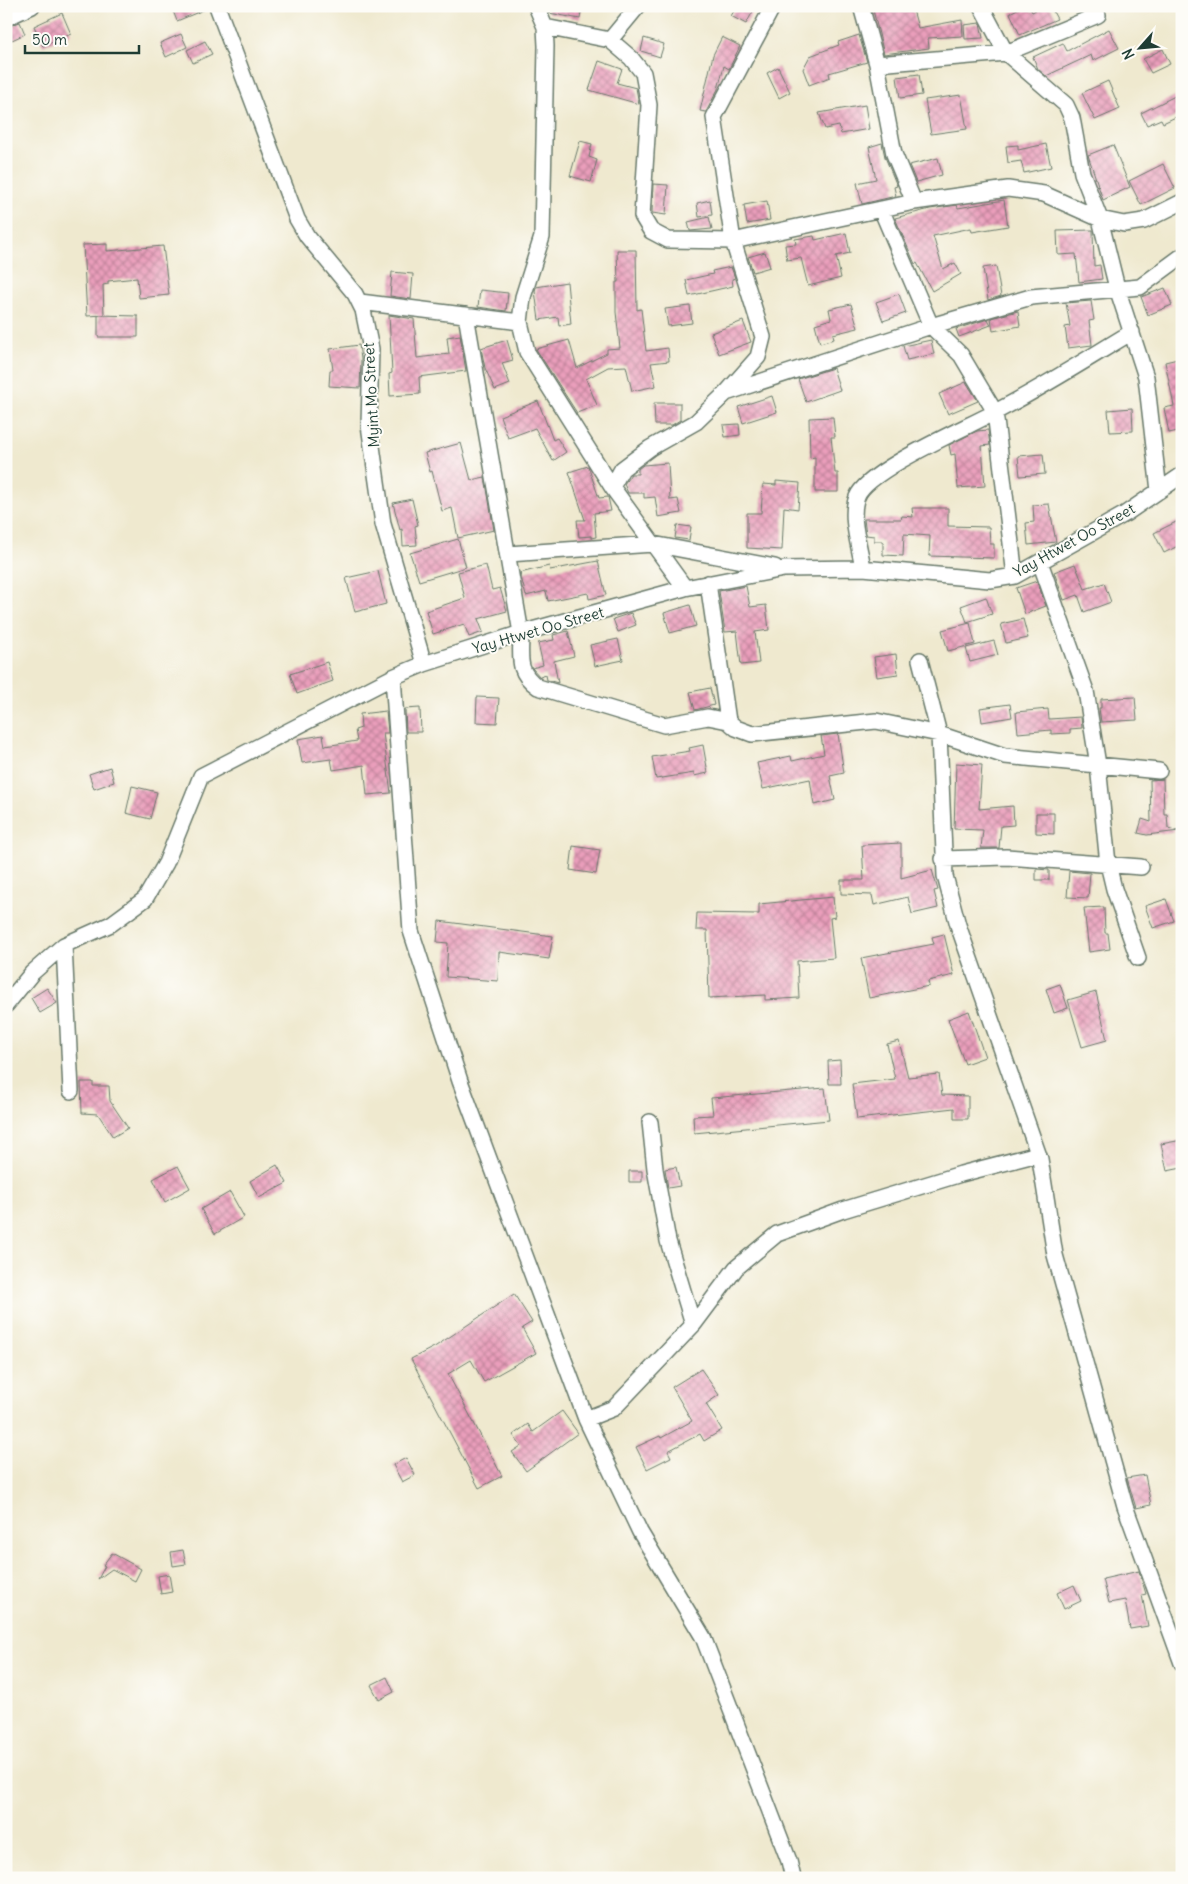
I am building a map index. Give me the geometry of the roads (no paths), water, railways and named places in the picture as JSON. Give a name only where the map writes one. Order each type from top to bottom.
[{"type":"street","points":[[6,18],[32,6]]},
{"type":"street","name":"Myint Mo Street","points":[[217,6],[298,219],[308,236],[360,302],[371,350],[369,425],[383,524],[424,664]]},
{"type":"street","points":[[536,6],[545,27],[542,237],[523,297],[520,322],[527,352],[612,487],[685,588]]},
{"type":"street","points":[[610,40],[638,6]]},
{"type":"street","points":[[612,487],[622,469],[650,448],[696,422],[727,392],[758,357],[763,337],[733,241],[714,117],[773,6]]},
{"type":"street","points":[[861,6],[877,64],[894,154],[914,202]]},
{"type":"street","points":[[981,6],[1006,53],[1066,105],[1072,118],[1082,173],[1100,219],[1117,288],[1146,377],[1159,491]]},
{"type":"street","points":[[877,64],[1006,53],[1098,15]]},
{"type":"street","points":[[545,27],[610,40],[631,58],[643,73],[649,105],[642,216],[651,231],[668,240],[733,241],[914,202],[1008,189],[1044,194],[1100,219],[1124,224],[1144,221],[1182,202]]},
{"type":"street","points":[[881,209],[931,326],[961,355],[995,412],[1015,576]]},
{"type":"street","points":[[727,392],[931,326],[1031,297],[1140,287],[1147,284],[1182,256]]},
{"type":"street","points":[[360,302],[520,322]]},
{"type":"street","points":[[466,316],[521,633],[521,670],[527,680],[538,687],[664,725],[708,717],[728,721],[736,728],[752,734],[876,721],[939,734],[1005,756],[1159,771]]},
{"type":"street","points":[[864,568],[854,512],[857,495],[874,479],[922,447],[995,412],[1132,332]]},
{"type":"street","name":"Yay Htwet Oo Street","points":[[6,1005],[32,972],[64,945],[110,924],[145,900],[166,863],[201,776],[393,677],[424,664],[521,633],[685,588],[784,569],[864,568],[990,580],[1015,576],[1125,514],[1182,475]]},
{"type":"street","points":[[508,554],[653,544],[784,569]]},
{"type":"street","points":[[1040,562],[1086,691],[1098,765],[1108,864],[1114,889],[1138,958]]},
{"type":"street","points":[[708,583],[728,721]]},
{"type":"street","points":[[920,660],[939,734],[943,859],[958,925],[1038,1154],[1054,1255],[1125,1506],[1182,1663]]},
{"type":"street","points":[[393,677],[411,931],[460,1081],[586,1419],[640,1532],[703,1637],[794,1878]]},
{"type":"street","points":[[943,859],[1006,857],[1141,867]]},
{"type":"street","points":[[64,945],[71,1091]]},
{"type":"street","points":[[650,1122],[655,1169],[668,1241],[694,1324]]},
{"type":"street","points":[[586,1419],[614,1408],[694,1324],[736,1268],[778,1234],[843,1210],[961,1174],[1038,1154]]}]
